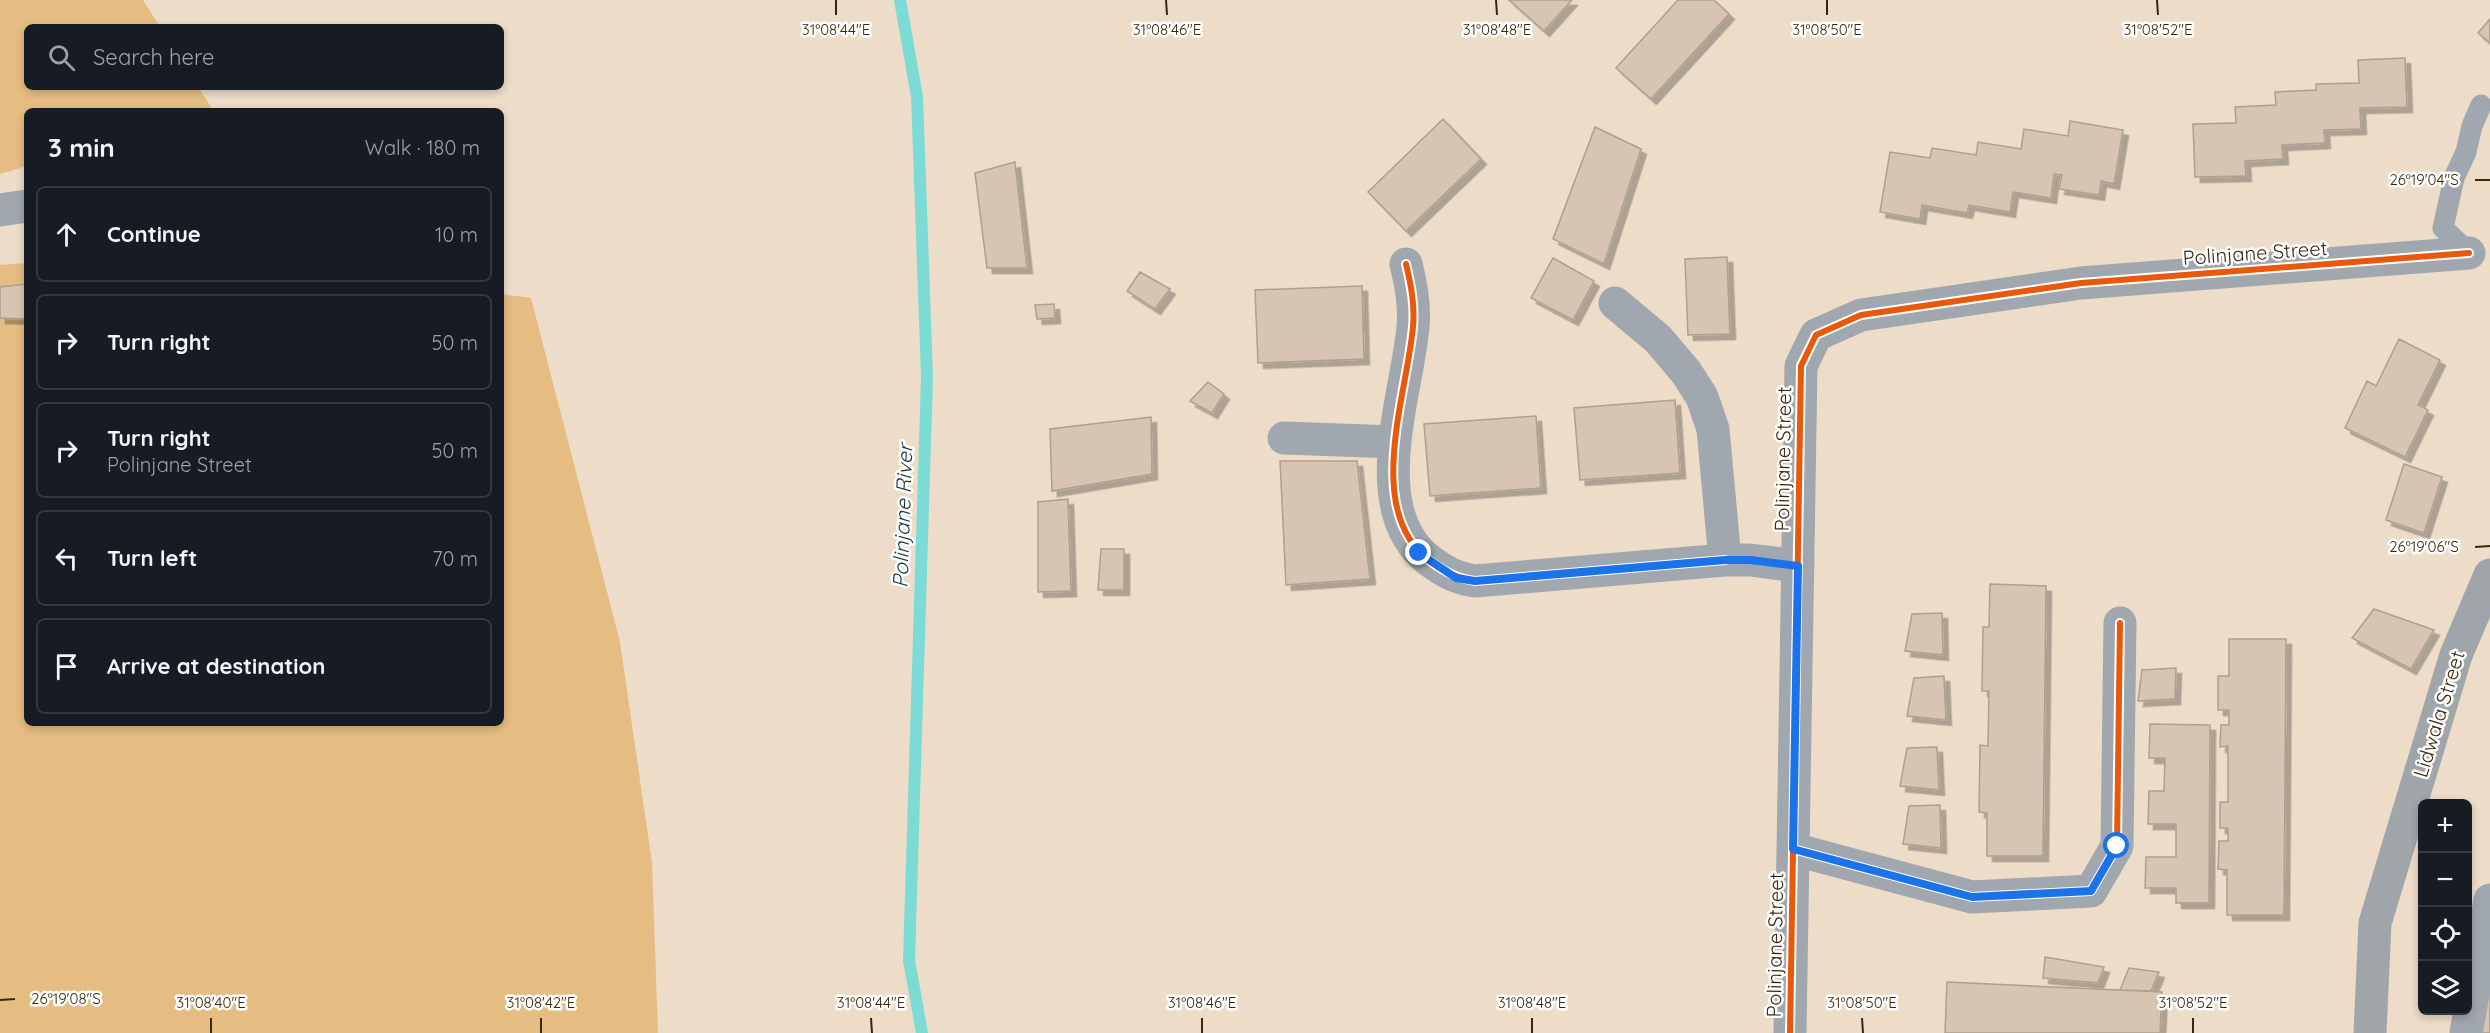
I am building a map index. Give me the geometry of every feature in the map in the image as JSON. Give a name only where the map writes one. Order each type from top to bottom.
[{"type":"street","points":[[0,210],[24,206]]},
{"type":"street","name":"Polinjane Street","points":[[1790,1033],[1801,366],[1816,334],[1861,315],[2081,283],[2469,253]]},
{"type":"street","points":[[1406,264],[1413,292],[1413,326],[1395,442],[1396,501],[1403,527],[1419,553],[1456,578],[1475,581],[1725,560],[1750,560],[1798,566]]},
{"type":"street","points":[[1615,303],[1658,339],[1686,372],[1702,397],[1713,429],[1725,560]]},
{"type":"street","points":[[1284,438],[1395,442]]},
{"type":"street","name":"Lidwala Street","points":[[2370,1033],[2375,923],[2456,655],[2490,575]]},
{"type":"street","points":[[1793,849],[1972,897],[2091,891],[2117,846],[2120,623]]},
{"type":"street","points":[[2466,1033],[2490,900]]},
{"type":"lane","points":[[2469,253],[2443,228],[2454,178],[2466,152],[2472,126],[2481,105]]},
{"type":"shaded area","points":[[0,0],[143,0],[158,24],[24,24],[24,90],[200,90],[212,108],[24,108],[24,167],[0,174]]},
{"type":"shaded area","points":[[24,263],[24,726],[504,726],[504,294],[531,298],[620,642],[652,863],[658,1033],[0,1033],[0,265]]},
{"type":"building","points":[[1509,0],[1572,0],[1544,31]]},
{"type":"building","points":[[1678,0],[1714,0],[1729,14],[1651,99],[1616,68]]},
{"type":"building","points":[[2490,19],[2490,43],[2478,33]]},
{"type":"building","points":[[2405,58],[2407,107],[2360,108],[2361,129],[2324,130],[2325,143],[2282,145],[2283,159],[2245,161],[2246,176],[2195,177],[2193,124],[2236,123],[2235,107],[2276,105],[2275,92],[2316,90],[2316,84],[2359,83],[2358,60]]},
{"type":"building","points":[[1443,119],[1481,159],[1406,231],[1368,192]]},
{"type":"building","points":[[2070,121],[2123,130],[2114,184],[2101,181],[2099,195],[2059,189],[2062,175],[2054,174],[2051,198],[2013,192],[2010,212],[1969,205],[1967,213],[1922,205],[1920,219],[1880,212],[1890,152],[1930,158],[1932,148],[1976,155],[1978,142],[2021,149],[2024,129],[2068,136]]},
{"type":"building","points":[[1595,127],[1641,149],[1604,264],[1553,239]]},
{"type":"building","points":[[1015,162],[1027,268],[987,268],[975,173]]},
{"type":"building","points":[[1727,257],[1730,334],[1688,335],[1685,259]]},
{"type":"building","points":[[1553,258],[1594,281],[1573,320],[1531,298]]},
{"type":"building","points":[[1140,272],[1170,289],[1155,309],[1127,291]]},
{"type":"building","points":[[24,284],[24,319],[0,318],[0,287]]},
{"type":"building","points":[[1362,286],[1364,359],[1258,363],[1255,290]]},
{"type":"building","points":[[1054,304],[1055,318],[1037,319],[1035,305]]},
{"type":"building","points":[[2399,339],[2440,360],[2418,405],[2428,410],[2405,457],[2345,428],[2367,381],[2376,386]]},
{"type":"building","points":[[1208,382],[1224,394],[1212,413],[1190,401]]},
{"type":"building","points":[[1675,400],[1680,473],[1580,480],[1574,408]]},
{"type":"building","points":[[1536,416],[1541,488],[1430,496],[1424,424]]},
{"type":"building","points":[[1151,417],[1152,474],[1052,491],[1050,429]]},
{"type":"building","points":[[1280,461],[1357,461],[1370,579],[1286,585]]},
{"type":"building","points":[[2404,464],[2442,477],[2424,533],[2386,520]]},
{"type":"building","points":[[1068,499],[1071,591],[1038,592],[1038,502]]},
{"type":"building","points":[[1101,549],[1124,549],[1124,590],[1098,590]]},
{"type":"building","points":[[1990,584],[2046,586],[2043,856],[1987,856],[1987,813],[1979,812],[1980,745],[1988,746],[1989,691],[1982,691],[1983,627],[1989,627]]},
{"type":"building","points":[[2374,609],[2434,630],[2411,669],[2352,638]]},
{"type":"building","points":[[1942,613],[1943,655],[1905,651],[1912,614]]},
{"type":"building","points":[[2229,639],[2286,639],[2284,915],[2227,915],[2227,870],[2218,869],[2219,841],[2228,841],[2228,828],[2220,828],[2220,802],[2228,802],[2228,746],[2220,747],[2221,725],[2229,725],[2229,710],[2218,710],[2218,676],[2229,676]]},
{"type":"building","points":[[2176,668],[2175,699],[2138,701],[2142,670]]},
{"type":"building","points":[[1944,676],[1946,720],[1907,716],[1914,678]]},
{"type":"building","points":[[2150,724],[2210,725],[2209,903],[2176,903],[2176,888],[2145,888],[2146,857],[2176,857],[2176,824],[2148,824],[2149,791],[2164,791],[2165,758],[2149,758]]},
{"type":"building","points":[[1937,747],[1939,790],[1900,786],[1907,748]]},
{"type":"building","points":[[1940,805],[1941,848],[1903,844],[1909,806]]},
{"type":"building","points":[[2045,957],[2104,967],[2098,983],[2043,978]]},
{"type":"building","points":[[2129,968],[2159,972],[2151,991],[2120,990]]},
{"type":"building","points":[[2490,980],[2490,1033],[2477,1033]]},
{"type":"building","points":[[1947,982],[2162,992],[2160,1033],[1945,1033]]},
{"type":"waterway","name":"Polinjane River","points":[[900,0],[917,97],[927,377],[909,960],[922,1033]]},
{"type":"cycle path","points":[[1790,1033],[1801,366],[1816,335],[1861,315],[2081,283],[2469,253]]},
{"type":"cycle path","points":[[1406,264],[1412,295],[1413,327],[1398,418],[1394,451],[1394,483],[1398,513],[1410,539],[1430,561],[1451,574],[1475,581],[1725,560]]},
{"type":"cycle path","points":[[1793,849],[1972,897],[2091,891],[2117,846],[2120,623]]},
{"type":"route","points":[[1419,553],[1456,578],[1475,581],[1725,560],[1750,560],[1798,566],[1793,849],[1972,897],[2091,891],[2117,846]]}]
